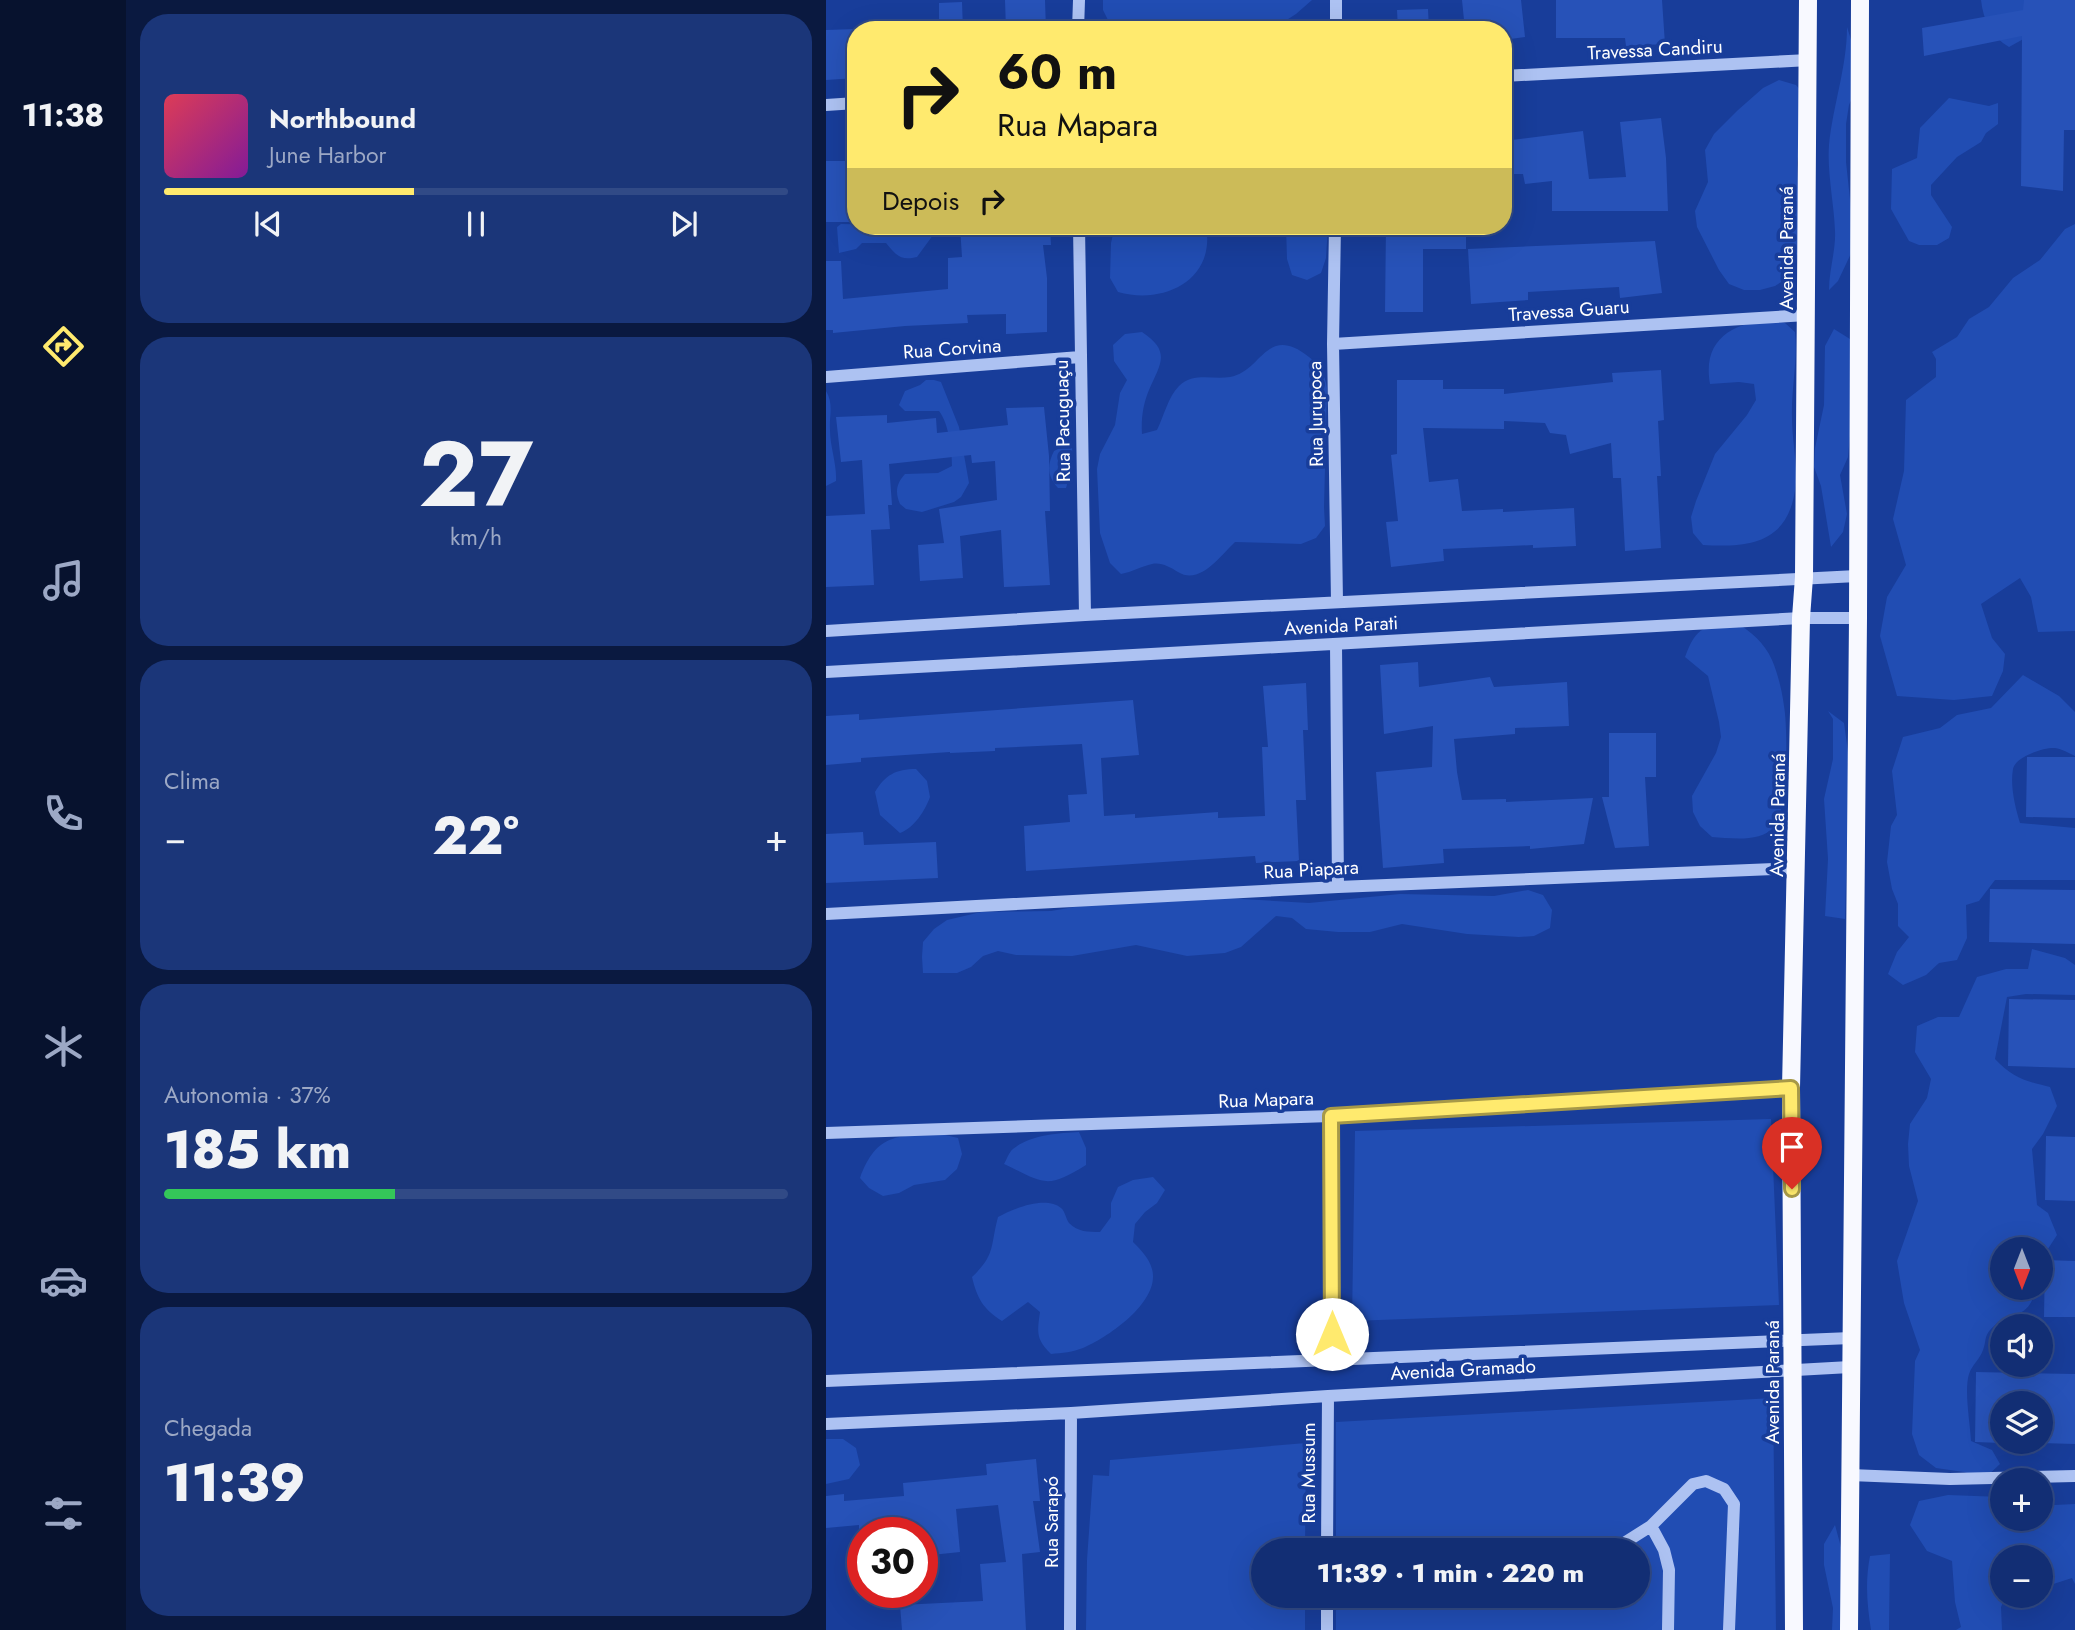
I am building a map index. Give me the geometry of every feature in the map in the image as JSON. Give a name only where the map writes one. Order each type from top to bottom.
[{"type":"main road","name":"Avenida Paraná","points":[[1794,1630],[1791,1088],[1804,577],[1808,0]]},
{"type":"main road","points":[[1849,1630],[1858,618],[1860,0]]},
{"type":"street","points":[[1078,21],[1079,0]]},
{"type":"street","points":[[1336,0],[1336,21]]},
{"type":"street","name":"Travessa Candiru","points":[[1512,76],[1809,60]]},
{"type":"street","points":[[826,105],[847,104]]},
{"type":"street","name":"Rua Pacuguaçu","points":[[1079,235],[1085,615]]},
{"type":"street","name":"Rua Jurupoca","points":[[1335,235],[1333,344],[1337,603]]},
{"type":"street","name":"Travessa Guaru","points":[[1333,344],[1807,315]]},
{"type":"street","name":"Rua Corvina","points":[[826,377],[1080,357]]},
{"type":"street","name":"Avenida Parati","points":[[826,631],[1085,615],[1857,576]]},
{"type":"street","name":"Avenida Parati","points":[[826,672],[1801,618],[1858,618]]},
{"type":"street","points":[[1336,644],[1338,887]]},
{"type":"street","name":"Rua Piapara","points":[[826,914],[1338,887],[1797,868]]},
{"type":"street","name":"Rua Mapara","points":[[826,1133],[1331,1116],[1791,1088]]},
{"type":"street","points":[[1331,1116],[1332,1361]]},
{"type":"street","name":"Avenida Gramado","points":[[826,1381],[1851,1338]]},
{"type":"street","name":"Avenida Gramado","points":[[826,1424],[1072,1413],[1850,1367]]},
{"type":"street","name":"Rua Mussum","points":[[1327,1538],[1328,1396]]},
{"type":"street","name":"Rua Sarapó","points":[[1070,1630],[1072,1413]]},
{"type":"street","points":[[1850,1475],[1950,1479],[2075,1476]]},
{"type":"street","points":[[1632,1538],[1650,1526],[1693,1484],[1706,1481],[1724,1489],[1734,1504],[1729,1630]]},
{"type":"street","points":[[1650,1526],[1664,1550],[1669,1570],[1668,1630]]},
{"type":"street","points":[[1327,1608],[1327,1630]]},
{"type":"shaded area","points":[[1103,0],[1312,0],[1285,21],[1108,21],[1103,10]]},
{"type":"shaded area","points":[[1981,0],[2043,0],[2027,37],[2009,47],[1989,27]]},
{"type":"shaded area","points":[[1847,27],[1853,46],[1856,88],[1849,105],[1846,124],[1846,162],[1855,245],[1838,281],[1829,290],[1835,238],[1829,145],[1845,57]]},
{"type":"shaded area","points":[[1779,80],[1796,85],[1807,98],[1797,163],[1800,247],[1789,277],[1775,286],[1744,290],[1729,284],[1697,227],[1695,211],[1708,182],[1705,150],[1714,134],[1738,110],[1763,88]]},
{"type":"shaded area","points":[[1949,98],[1989,106],[1998,103],[1998,124],[1986,133],[1981,142],[1957,157],[1931,185],[1931,195],[1952,227],[1949,238],[1937,245],[1919,245],[1909,241],[1891,209],[1892,169],[1917,158],[1920,128]]},
{"type":"shaded area","points":[[847,224],[847,235],[933,235],[917,257],[902,257],[886,243],[862,243],[856,249],[839,253],[837,227]]},
{"type":"shaded area","points":[[2075,224],[2075,631],[2038,632],[2031,597],[2020,578],[1981,604],[1992,638],[2005,654],[2003,671],[1992,696],[1954,700],[1897,696],[1880,636],[1887,597],[1906,565],[1893,519],[1904,471],[1906,400],[1936,377],[1936,359],[1932,352],[1957,337],[1969,319],[1989,307],[2013,278],[2040,260],[2065,229]]},
{"type":"shaded area","points":[[1113,235],[1206,235],[1207,245],[1203,261],[1195,274],[1183,284],[1153,295],[1135,295],[1118,292],[1110,278]]},
{"type":"shaded area","points":[[1286,235],[1327,235],[1326,258],[1321,273],[1307,280],[1292,275],[1287,259]]},
{"type":"shaded area","points":[[1773,320],[1785,323],[1795,332],[1792,418],[1796,482],[1793,502],[1787,517],[1778,529],[1767,537],[1738,545],[1703,545],[1693,533],[1691,517],[1696,501],[1715,454],[1756,400],[1754,384],[1710,384],[1711,355],[1716,345],[1733,329],[1758,321]]},
{"type":"shaded area","points":[[1834,329],[1850,339],[1857,358],[1848,457],[1840,475],[1847,514],[1843,532],[1831,547],[1821,486],[1814,467],[1824,405],[1825,346]]},
{"type":"shaded area","points":[[1142,332],[1157,346],[1161,359],[1145,401],[1142,434],[1157,430],[1175,390],[1190,379],[1224,378],[1241,373],[1265,352],[1283,345],[1295,348],[1316,364],[1323,374],[1327,388],[1325,526],[1316,538],[1301,544],[1235,542],[1210,567],[1194,575],[1186,575],[1165,565],[1155,564],[1121,574],[1110,563],[1100,533],[1097,469],[1100,454],[1115,425],[1120,393],[1127,380],[1114,361],[1113,345],[1125,334]]},
{"type":"shaded area","points":[[926,380],[941,382],[959,427],[969,483],[961,497],[954,502],[922,512],[906,509],[900,504],[897,488],[902,478],[905,474],[938,473],[952,466],[948,430],[939,411],[905,411],[899,405],[905,391]]},
{"type":"shaded area","points":[[826,391],[831,405],[830,436],[836,481],[826,486]]},
{"type":"shaded area","points":[[1068,444],[1072,447],[1073,465],[1066,488],[1058,488],[1050,475],[1050,461],[1054,451]]},
{"type":"shaded area","points":[[1736,622],[1757,638],[1765,648],[1778,677],[1786,732],[1784,788],[1779,818],[1768,832],[1745,838],[1712,837],[1700,826],[1693,812],[1692,796],[1716,753],[1721,737],[1719,722],[1708,676],[1685,657],[1694,639],[1703,629]]},
{"type":"shaded area","points":[[2023,675],[2059,696],[2075,712],[2075,756],[2055,748],[2031,754],[2015,765],[2012,782],[2020,823],[2075,828],[2075,880],[1995,880],[1979,901],[1966,905],[1967,938],[1957,960],[1939,963],[1926,975],[1903,985],[1888,974],[1897,952],[1909,937],[1898,926],[1898,904],[1887,862],[1891,826],[1897,815],[1892,771],[1903,737],[1940,728],[1957,715],[1991,708]]},
{"type":"shaded area","points":[[1828,711],[1844,723],[1849,759],[1845,919],[1825,916],[1828,859],[1824,799],[1833,759],[1833,719]]},
{"type":"shaded area","points":[[916,769],[927,781],[930,797],[918,818],[900,833],[880,815],[875,792],[892,774]]},
{"type":"shaded area","points":[[1528,890],[1543,895],[1552,910],[1550,928],[1534,936],[1467,934],[1402,924],[1370,932],[1338,932],[1306,929],[1292,918],[1276,916],[1241,947],[1225,953],[1187,956],[1136,945],[1072,956],[1016,955],[998,951],[983,956],[971,967],[957,973],[923,973],[923,942],[934,929],[947,920],[981,912],[1051,911],[1086,905],[1209,897],[1309,903],[1400,894],[1494,896]]},
{"type":"shaded area","points":[[2032,949],[2065,958],[2075,965],[2075,995],[2026,994],[2007,997],[1995,1059],[2020,1078],[2050,1087],[2057,1106],[2032,1149],[2037,1205],[2048,1213],[2057,1235],[2053,1241],[2053,1237],[1990,1237],[1990,1300],[2032,1300],[2024,1311],[2017,1314],[1990,1314],[1990,1330],[1982,1353],[1969,1374],[1967,1398],[1971,1441],[1990,1449],[1990,1454],[1994,1454],[2000,1464],[1996,1468],[1990,1468],[1990,1473],[1984,1479],[1964,1472],[1936,1468],[1919,1455],[1912,1434],[1915,1361],[1920,1350],[1904,1303],[1897,1261],[1918,1201],[1909,1166],[1910,1124],[1927,1098],[1931,1079],[1915,1052],[1917,1026],[1938,1017],[1959,1017],[1977,977],[2006,969],[2028,969]]},
{"type":"shaded area","points":[[1771,1119],[1779,1305],[1352,1321],[1355,1131]]},
{"type":"shaded area","points":[[1079,1132],[1086,1148],[1086,1165],[1062,1178],[1045,1181],[1004,1164],[1012,1150],[1020,1144],[1053,1134]]},
{"type":"shaded area","points":[[941,1134],[958,1138],[962,1154],[957,1169],[945,1180],[914,1185],[899,1193],[883,1196],[869,1188],[860,1178],[874,1152],[882,1144],[901,1137]]},
{"type":"shaded area","points":[[1153,1177],[1165,1190],[1157,1203],[1135,1224],[1133,1242],[1149,1261],[1153,1281],[1141,1305],[1119,1327],[1083,1348],[1051,1354],[1039,1335],[1040,1312],[1028,1302],[1002,1321],[985,1307],[972,1277],[989,1256],[998,1217],[1020,1207],[1038,1203],[1055,1204],[1064,1211],[1069,1223],[1076,1228],[1087,1232],[1100,1232],[1111,1217],[1111,1203],[1118,1187],[1133,1180]]},
{"type":"shaded area","points":[[1773,1398],[1776,1630],[1336,1630],[1336,1608],[1650,1608],[1650,1538],[1336,1538],[1336,1422]]},
{"type":"shaded area","points":[[826,1439],[843,1439],[856,1448],[860,1465],[849,1479],[826,1484]]},
{"type":"shaded area","points":[[1306,1443],[1305,1538],[1251,1538],[1251,1608],[1305,1608],[1305,1630],[1086,1630],[1087,1560],[1093,1475],[1109,1476],[1110,1460]]},
{"type":"shaded area","points":[[1948,1495],[1990,1497],[1990,1531],[2053,1531],[2053,1505],[2075,1504],[2075,1584],[2072,1578],[2053,1584],[2053,1545],[1990,1545],[1990,1608],[2001,1608],[2002,1630],[1956,1630],[1961,1627],[1955,1602],[1952,1561],[1927,1551],[1910,1525],[1919,1501]]},
{"type":"shaded area","points":[[1835,1525],[1845,1562],[1846,1630],[1832,1630],[1833,1608],[1824,1565],[1824,1544]]},
{"type":"shaded area","points":[[1890,1554],[1889,1630],[1871,1630],[1867,1593],[1870,1556]]},
{"type":"building","points":[[1005,0],[1045,0],[1046,21],[1006,21]]},
{"type":"building","points":[[1462,0],[1521,0],[1525,37],[1512,39],[1512,21],[1464,21]]},
{"type":"building","points":[[1556,0],[1662,0],[1665,44],[1626,46],[1625,38],[1556,38]]},
{"type":"building","points":[[2024,0],[2075,0],[2075,130],[2064,130],[2063,191],[2021,186],[2022,36],[1924,56],[1922,28],[2023,10]]},
{"type":"building","points":[[962,2],[963,21],[939,21],[939,3]]},
{"type":"building","points":[[1428,9],[1429,21],[1398,21],[1397,10]]},
{"type":"building","points":[[847,29],[847,79],[826,80],[826,30]]},
{"type":"building","points":[[1661,118],[1668,211],[1552,211],[1552,181],[1525,184],[1523,174],[1512,174],[1512,140],[1583,131],[1589,179],[1626,177],[1620,122]]},
{"type":"building","points":[[826,161],[847,161],[847,222],[826,222]]},
{"type":"building","points":[[961,235],[1050,235],[1051,245],[1043,245],[1047,278],[1047,332],[1006,334],[1006,314],[967,315],[968,323],[833,333],[833,330],[826,330],[826,261],[841,261],[843,299],[948,289],[948,258],[962,257]]},
{"type":"building","points":[[1386,235],[1466,235],[1466,249],[1423,249],[1423,312],[1385,312]]},
{"type":"building","points":[[1655,241],[1662,293],[1620,298],[1619,287],[1528,292],[1528,300],[1471,304],[1468,249]]},
{"type":"building","points":[[1661,370],[1664,420],[1658,421],[1661,476],[1657,476],[1661,548],[1625,551],[1621,478],[1613,478],[1611,443],[1570,454],[1566,435],[1550,433],[1545,423],[1504,421],[1504,429],[1423,428],[1429,482],[1458,479],[1462,511],[1574,508],[1576,546],[1443,549],[1444,561],[1391,567],[1386,522],[1398,521],[1391,455],[1397,454],[1397,380],[1443,380],[1443,389],[1504,389],[1504,394],[1613,382],[1612,373]]},
{"type":"building","points":[[1044,407],[1049,456],[1050,511],[1045,511],[1050,585],[1004,587],[1001,530],[960,536],[963,578],[920,581],[918,545],[944,543],[939,509],[997,500],[995,461],[972,463],[971,455],[889,464],[892,505],[888,505],[890,529],[871,530],[874,585],[826,587],[826,516],[865,514],[862,460],[841,462],[836,417],[887,415],[887,423],[936,418],[937,433],[1008,425],[1006,408]]},
{"type":"building","points":[[1418,662],[1419,687],[1490,677],[1494,687],[1567,682],[1569,726],[1515,728],[1515,734],[1454,739],[1457,772],[1462,800],[1506,799],[1506,802],[1593,798],[1584,844],[1530,849],[1530,846],[1443,849],[1444,863],[1383,868],[1376,772],[1432,767],[1433,726],[1384,734],[1380,665]]},
{"type":"building","points":[[1306,683],[1308,730],[1303,730],[1306,800],[1296,800],[1299,861],[1256,863],[1255,856],[1026,871],[1024,826],[1070,822],[1068,795],[1087,794],[1082,744],[861,758],[861,762],[826,765],[826,716],[859,714],[859,720],[1133,700],[1139,755],[1101,758],[1104,816],[1135,814],[1135,818],[1218,812],[1218,818],[1265,816],[1262,747],[1268,747],[1263,686]]},
{"type":"building","points":[[1609,733],[1656,733],[1656,777],[1645,777],[1649,846],[1615,848],[1602,797],[1609,797]]},
{"type":"building","points":[[2027,757],[2075,757],[2075,818],[2026,817]]},
{"type":"building","points":[[863,832],[864,845],[936,842],[938,878],[826,883],[826,834]]},
{"type":"building","points":[[1990,889],[2075,890],[2075,944],[1989,942]]},
{"type":"building","points":[[2009,999],[2075,1000],[2075,1068],[2008,1066]]},
{"type":"building","points":[[2046,1136],[2075,1137],[2075,1201],[2045,1200]]},
{"type":"building","points":[[2053,1260],[2075,1261],[2075,1317],[2053,1317],[2053,1314],[2044,1314],[2044,1300],[2053,1300]]},
{"type":"building","points":[[1976,1372],[1990,1372],[1990,1377],[2053,1377],[2053,1374],[2075,1374],[2075,1444],[2053,1443],[2053,1391],[1990,1391],[1990,1443],[1975,1442]]},
{"type":"building","points":[[1036,1459],[1040,1501],[1033,1501],[1040,1552],[1022,1554],[1026,1630],[902,1630],[900,1608],[938,1608],[938,1603],[983,1601],[980,1564],[1006,1562],[998,1505],[956,1509],[960,1552],[938,1554],[938,1517],[847,1517],[847,1526],[826,1528],[826,1496],[844,1494],[844,1501],[904,1496],[903,1483],[987,1475],[986,1464]]},
{"type":"route","points":[[1332,1334],[1331,1116],[1791,1088],[1792,1189]]}]
